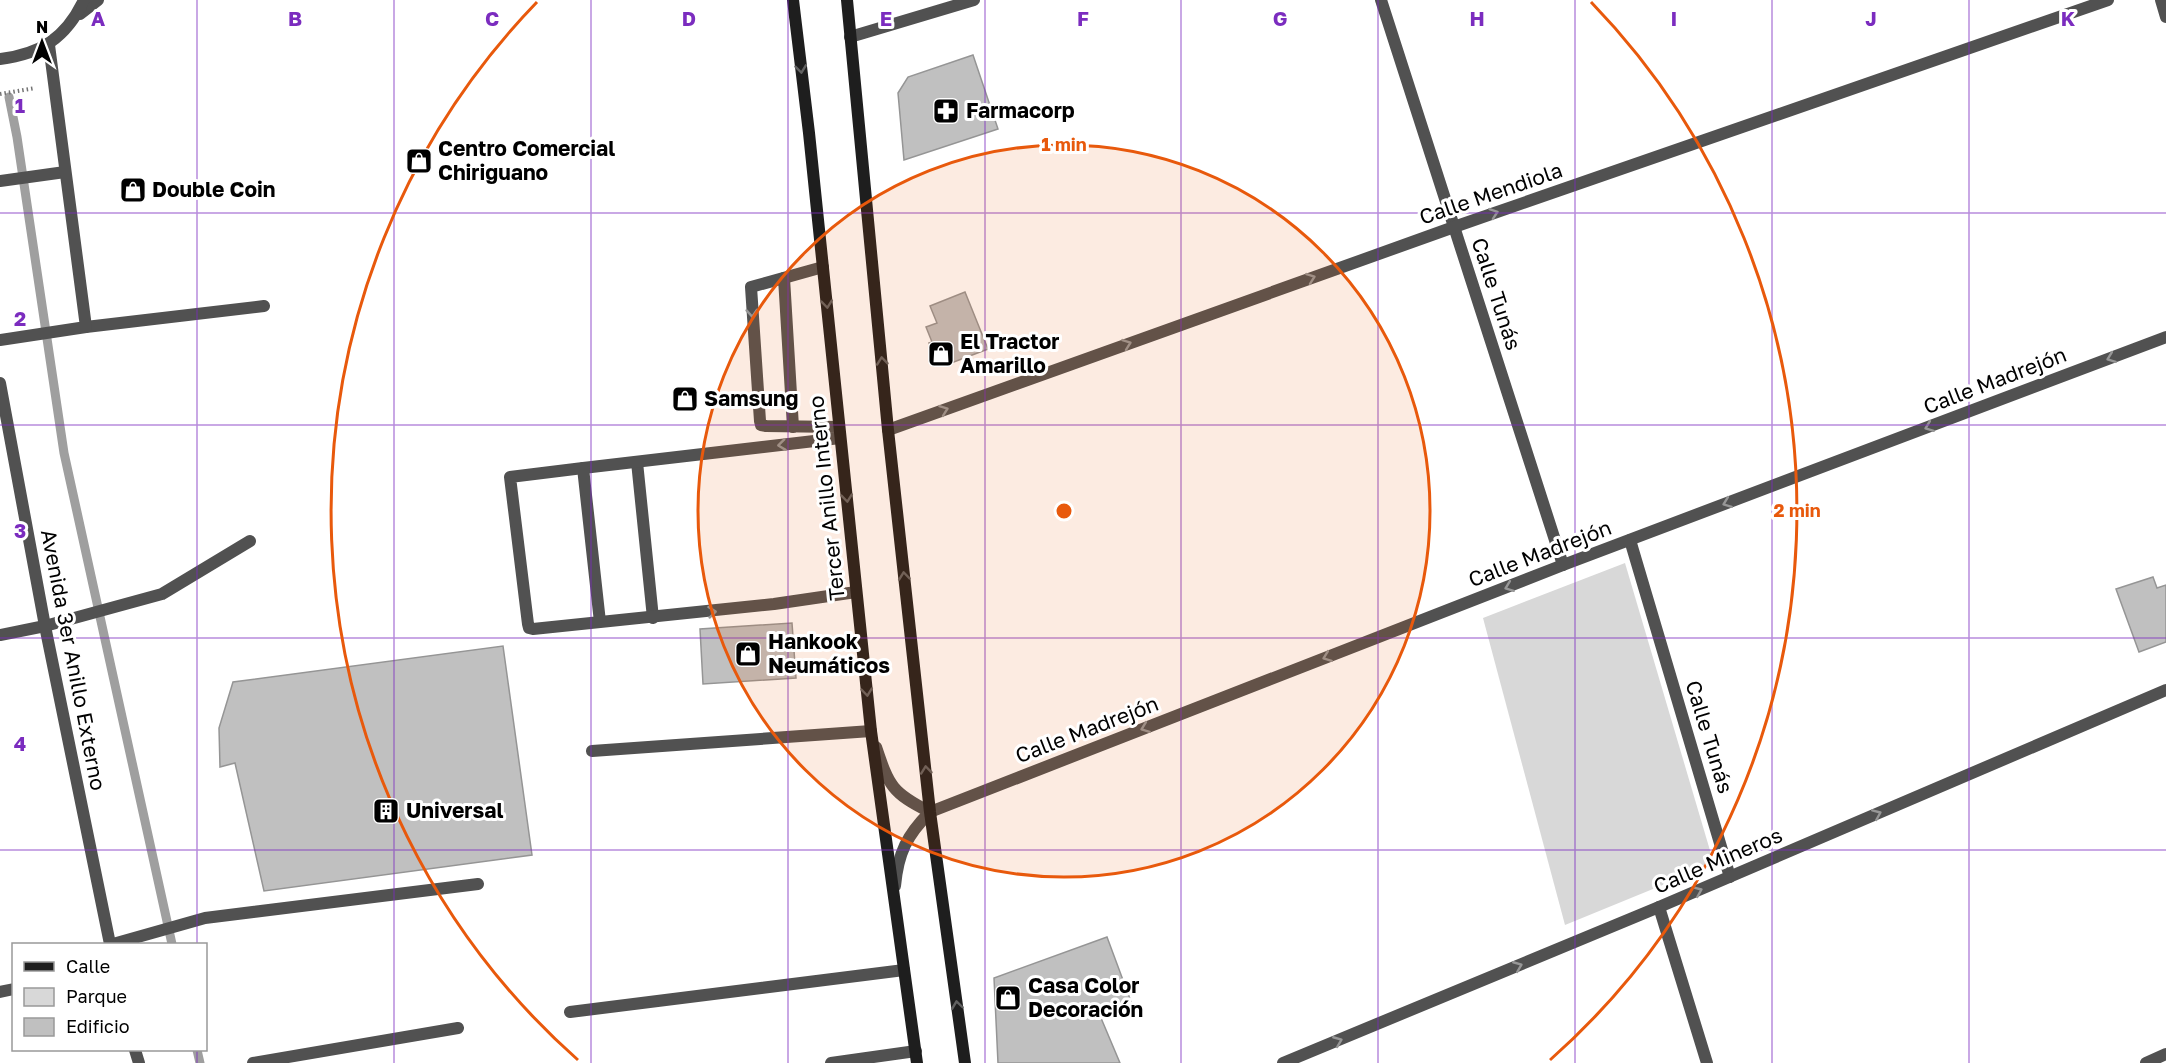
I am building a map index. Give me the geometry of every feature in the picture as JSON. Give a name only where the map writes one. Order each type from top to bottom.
[{"type":"main road","points":[[785,0],[794,5]]},
{"type":"main road","points":[[847,0],[888,430],[930,812],[965,1063]]},
{"type":"main road","name":"Tercer Anillo Interno","points":[[794,5],[871,731],[916,1057]]},
{"type":"street","points":[[76,17],[84,0]]},
{"type":"street","points":[[0,59],[18,57],[49,45],[76,17],[98,0]]},
{"type":"street","points":[[850,37],[974,0]]},
{"type":"street","name":"Calle Tunás","points":[[1381,0],[1563,565]]},
{"type":"street","name":"Calle Mendiola","points":[[888,430],[1455,227],[2108,0]]},
{"type":"street","points":[[2161,0],[2166,17]]},
{"type":"street","points":[[49,45],[87,327]]},
{"type":"street","points":[[0,181],[65,172]]},
{"type":"street","points":[[823,267],[754,285],[751,290],[761,425],[840,432]]},
{"type":"street","points":[[784,278],[793,427]]},
{"type":"street","points":[[6,338],[264,306]]},
{"type":"street","name":"Calle Madrejón","points":[[894,897],[896,872],[902,849],[914,828],[930,812],[1563,565],[2166,338]]},
{"type":"street","name":"Avenida 3er Anillo Externo","points":[[0,383],[45,626],[111,943]]},
{"type":"street","points":[[840,432],[638,462],[514,475],[509,480],[529,628],[654,618],[856,592]]},
{"type":"street","points":[[638,462],[654,618]]},
{"type":"street","points":[[583,468],[600,622]]},
{"type":"street","name":"Calle Tunás","points":[[1630,540],[1730,877]]},
{"type":"street","points":[[0,635],[45,626],[162,594],[250,541]]},
{"type":"street","name":"Calle Mineros","points":[[1284,1063],[1659,908],[2166,690]]},
{"type":"street","points":[[592,751],[871,731],[888,781],[906,800],[930,812]]},
{"type":"street","points":[[118,943],[205,918],[478,884]]},
{"type":"street","points":[[1659,908],[1707,1063]]},
{"type":"street","points":[[570,1012],[904,970]]},
{"type":"street","points":[[253,1063],[458,1028]]},
{"type":"street","points":[[2146,1063],[2166,1054]]},
{"type":"street","points":[[831,1063],[916,1057]]},
{"type":"path","points":[[0,94],[53,86]]},
{"type":"green space","points":[[1625,563],[1714,864],[1565,925],[1483,618]]},
{"type":"building","name":"Farmacorp","points":[[973,55],[998,129],[904,160],[898,93],[908,77]]},
{"type":"building","points":[[965,292],[988,349],[946,365],[937,363],[929,343],[932,342],[926,327],[937,323],[930,306]]},
{"type":"building","points":[[2153,577],[2157,588],[2166,585],[2166,642],[2139,652],[2116,589]]},
{"type":"building","name":"Hankook Neumáticos","points":[[792,623],[796,678],[703,684],[700,629]]},
{"type":"building","name":"Universal","points":[[503,646],[532,855],[264,891],[235,763],[220,767],[219,728],[233,682]]},
{"type":"building","points":[[1107,937],[1133,1007],[1101,1018],[1120,1063],[998,1063],[994,978]]},
{"type":"waterway","points":[[9,97],[64,453],[172,943]]},
{"type":"waterway","points":[[197,1051],[200,1063]]},
{"type":"place","name":"Farmacorp","points":[[946,111]]},
{"type":"place","name":"Centro Comercial Chiriguano","points":[[419,161]]},
{"type":"place","name":"Double Coin","points":[[133,190]]},
{"type":"place","name":"El Tractor Amarillo","points":[[941,354]]},
{"type":"place","name":"Samsung","points":[[685,399]]},
{"type":"place","name":"Hankook Neumáticos","points":[[748,654]]},
{"type":"place","name":"Universal","points":[[386,811]]},
{"type":"place","name":"Casa Color Decoración","points":[[1008,998]]}]
